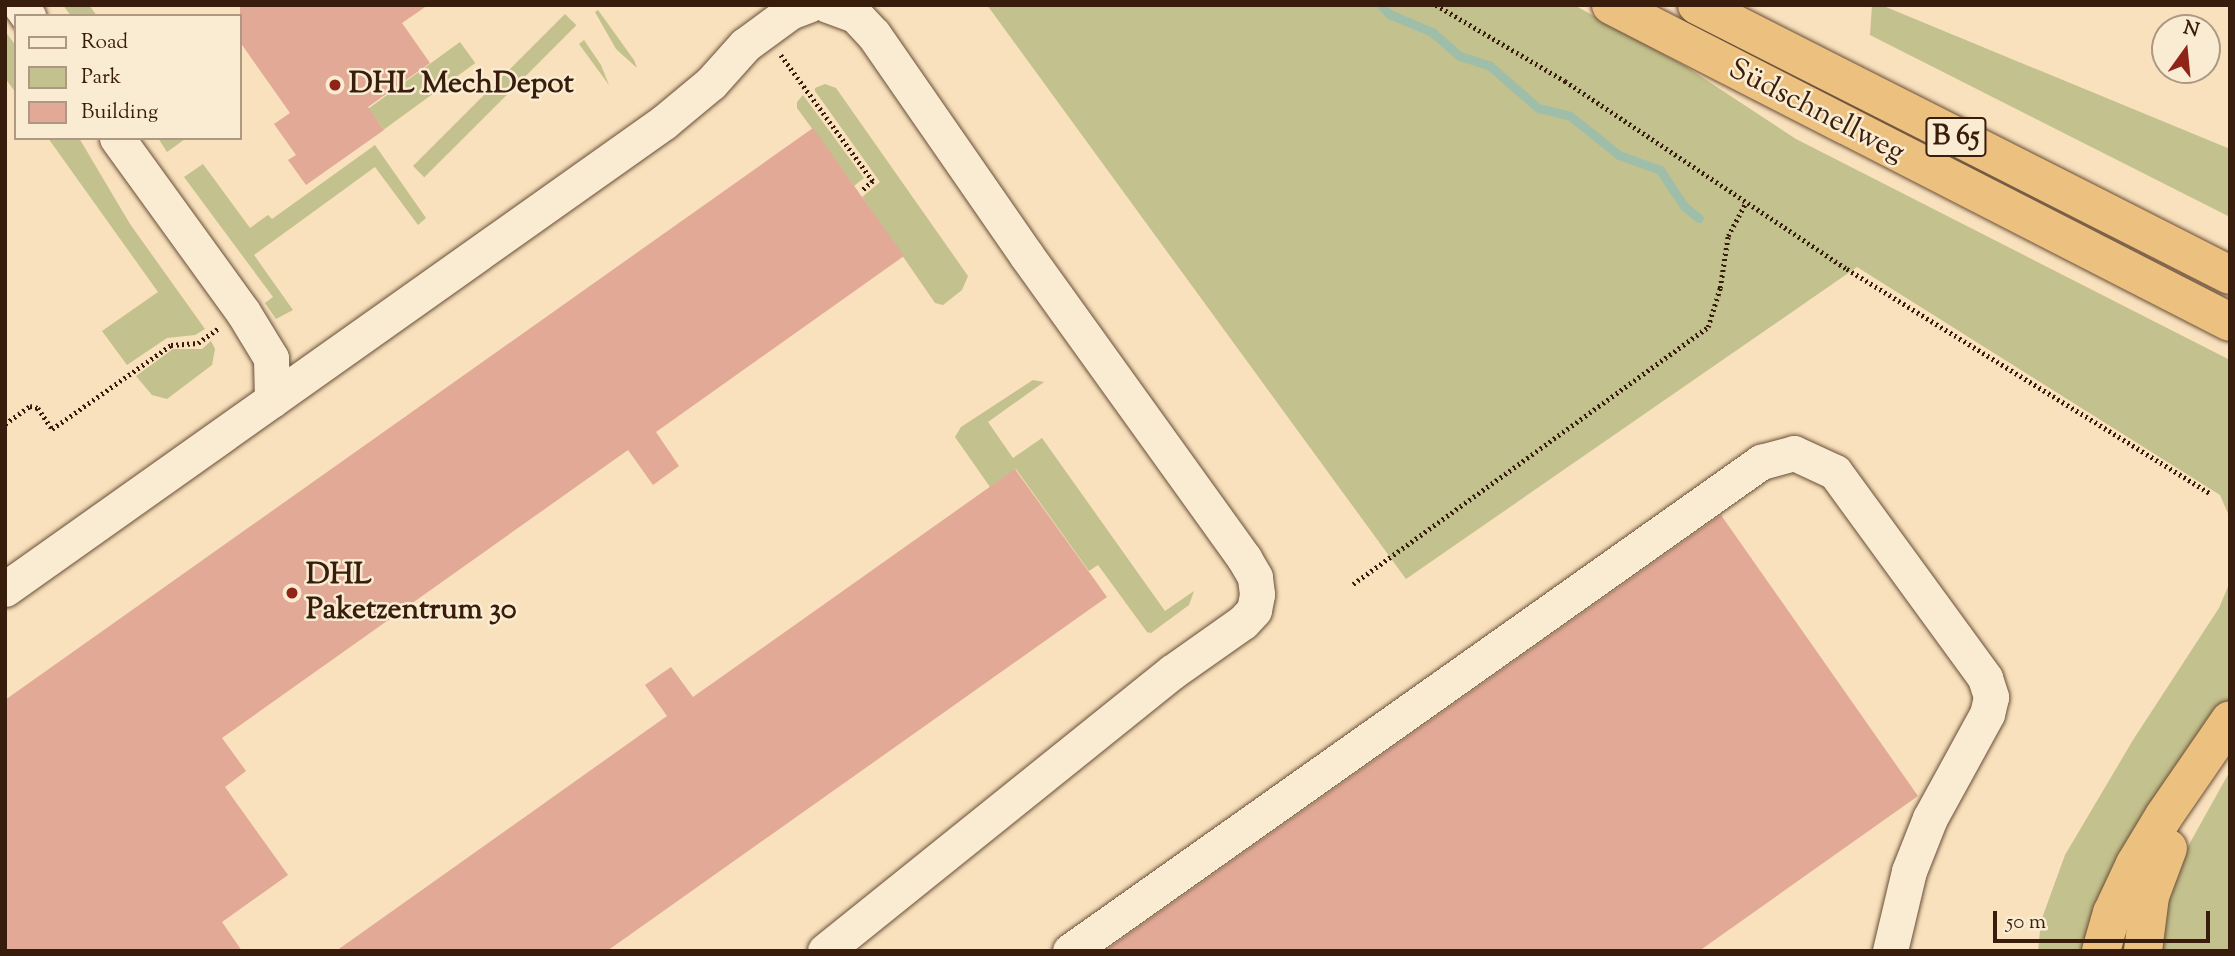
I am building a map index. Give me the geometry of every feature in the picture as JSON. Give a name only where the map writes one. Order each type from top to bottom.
[{"type":"highway","name":"Südschnellweg","points":[[1611,5],[2223,322]]},
{"type":"highway","name":"Südschnellweg","points":[[1697,5],[2225,272]]},
{"type":"highway","points":[[2101,951],[2112,913],[2135,864],[2164,816],[2230,720]]},
{"type":"highway","points":[[2143,951],[2150,897],[2165,856],[2180,824],[2230,752]]},
{"type":"lane","points":[[5,589],[664,122],[711,83],[745,45],[790,12],[808,5]]},
{"type":"lane","points":[[825,951],[1172,672],[1243,622],[1254,610],[1257,594],[1255,577],[1244,558],[1027,256],[873,34],[855,15],[828,5]]},
{"type":"lane","points":[[118,140],[243,312],[271,358],[272,400]]},
{"type":"lane","points":[[1070,951],[1761,463],[1794,453],[1835,472],[1985,678],[1991,697],[1987,714],[1930,818],[1909,871],[1890,951]]},
{"type":"path","points":[[1436,5],[1565,81],[1847,269],[2210,493]]},
{"type":"path","points":[[764,31],[873,181],[862,191]]},
{"type":"path","points":[[1353,584],[1708,327],[1720,288],[1728,236],[1746,202]]},
{"type":"path","points":[[5,424],[30,406],[38,408],[52,429],[171,345],[198,343],[243,312]]},
{"type":"green space","points":[[63,5],[89,5],[96,14],[70,14]]},
{"type":"green space","points":[[987,5],[1574,5],[1685,66],[1796,139],[2230,360],[2230,518],[2220,495],[1857,267],[1406,579]]},
{"type":"green space","points":[[1872,5],[1881,5],[2230,149],[2230,217],[1870,35]]},
{"type":"green space","points":[[598,10],[637,68],[616,49],[595,12]]},
{"type":"green space","points":[[565,14],[576,25],[424,177],[413,166]]},
{"type":"green space","points":[[5,31],[14,43],[14,90],[5,78]]},
{"type":"green space","points":[[584,40],[601,65],[609,85],[579,44]]},
{"type":"green space","points":[[460,42],[475,63],[384,129],[369,108]]},
{"type":"green space","points":[[825,84],[836,88],[968,276],[962,290],[943,305],[935,303],[862,197],[880,182],[815,91],[815,88]]},
{"type":"green space","points":[[803,95],[864,178],[854,186],[797,108],[797,102]]},
{"type":"green space","points":[[49,140],[80,140],[130,224],[205,329],[195,335],[167,338],[127,365],[102,331],[158,292]]},
{"type":"green space","points":[[159,140],[184,140],[167,152]]},
{"type":"green space","points":[[375,145],[426,218],[418,225],[375,167],[254,255],[293,310],[276,319],[265,303],[273,297],[184,177],[203,164],[250,228],[268,215],[272,219]]},
{"type":"green space","points":[[211,341],[215,349],[212,365],[167,399],[152,395],[136,376],[173,349],[202,349]]},
{"type":"green space","points":[[1033,380],[1044,382],[988,422],[1013,458],[1042,438],[1165,611],[1194,591],[1189,605],[1151,633],[1147,632],[1098,565],[1089,571],[1016,469],[990,487],[955,437],[961,427]]},
{"type":"green space","points":[[2230,582],[2230,700],[2151,815],[2084,951],[2038,951],[2041,921],[2065,855],[2133,740],[2219,608]]},
{"type":"green space","points":[[2230,771],[2230,951],[2158,951],[2181,859]]},
{"type":"building","name":"DHL MechDepot","points":[[240,5],[428,5],[402,23],[430,63],[368,107],[384,130],[306,185],[288,160],[296,155],[274,124],[290,113],[242,45]]},
{"type":"building","name":"DHL Paketzentrum 30","points":[[813,128],[904,256],[656,432],[679,466],[653,485],[628,450],[222,738],[246,771],[225,787],[288,875],[222,922],[242,951],[5,951],[5,700]]},
{"type":"building","points":[[1015,469],[1107,597],[607,951],[336,951],[667,716],[645,685],[671,667],[693,697]]},
{"type":"building","points":[[1721,515],[1918,796],[1699,951],[1105,951]]},
{"type":"waterway","points":[[1381,5],[1389,14],[1432,32],[1460,56],[1490,66],[1538,108],[1570,116],[1619,155],[1660,170],[1684,206],[1699,218]]},
{"type":"place","name":"DHL MechDepot","points":[[335,85]]},
{"type":"place","name":"DHL Paketzentrum 30","points":[[292,593]]}]
